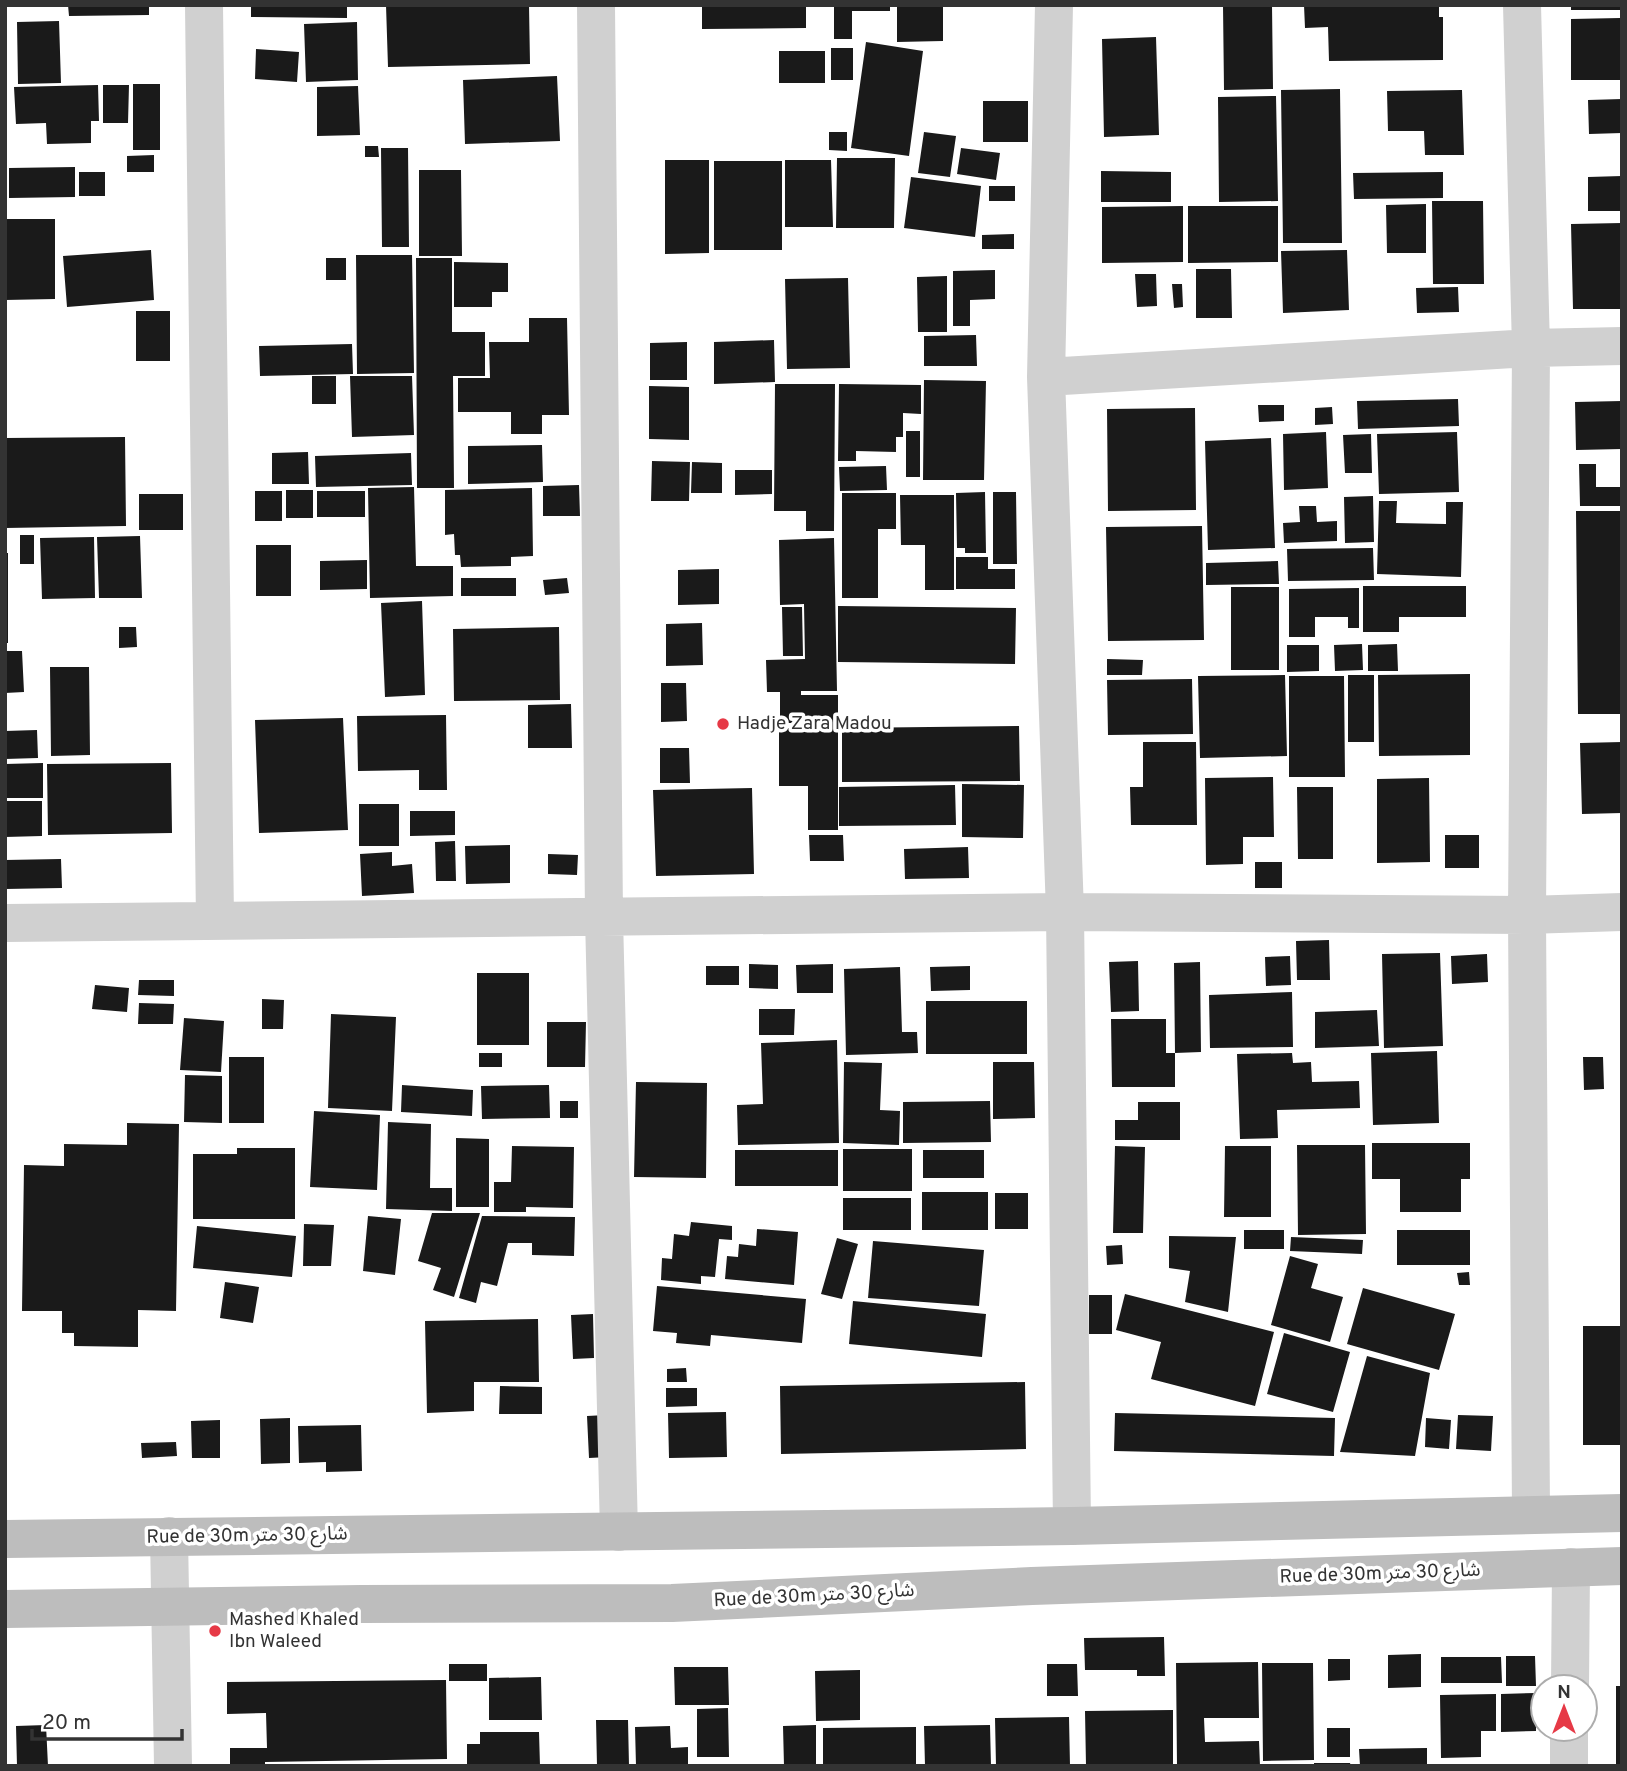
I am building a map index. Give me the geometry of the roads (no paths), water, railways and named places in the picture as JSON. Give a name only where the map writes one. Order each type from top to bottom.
[{"type":"street","points":[[204,5],[215,921]]},
{"type":"street","points":[[596,5],[604,918],[619,1532]]},
{"type":"street","points":[[1054,5],[1046,377],[1065,912],[1072,1526]]},
{"type":"street","points":[[1522,5],[1531,348],[1527,915],[1531,1513]]},
{"type":"street","points":[[1046,377],[1531,348],[1622,346]]},
{"type":"street","points":[[5,923],[1065,912],[1527,915],[1622,912]]},
{"type":"street","name":"Rue de 30m شارع 30 متر","points":[[5,1539],[1072,1526],[1531,1513],[1622,1513]]},
{"type":"street","points":[[169,1536],[173,1766]]},
{"type":"street","name":"Rue de 30m شارع 30 متر","points":[[5,1609],[672,1603],[1045,1586],[1622,1566]]},
{"type":"street","points":[[1570,1673],[1572,1567]]},
{"type":"street","points":[[1569,1743],[1569,1766]]},
{"type":"place","name":"Hadje Zara Madou","points":[[723,724]]},
{"type":"place","name":"Mashed Khaled Ibn Waleed","points":[[215,1631]]}]
